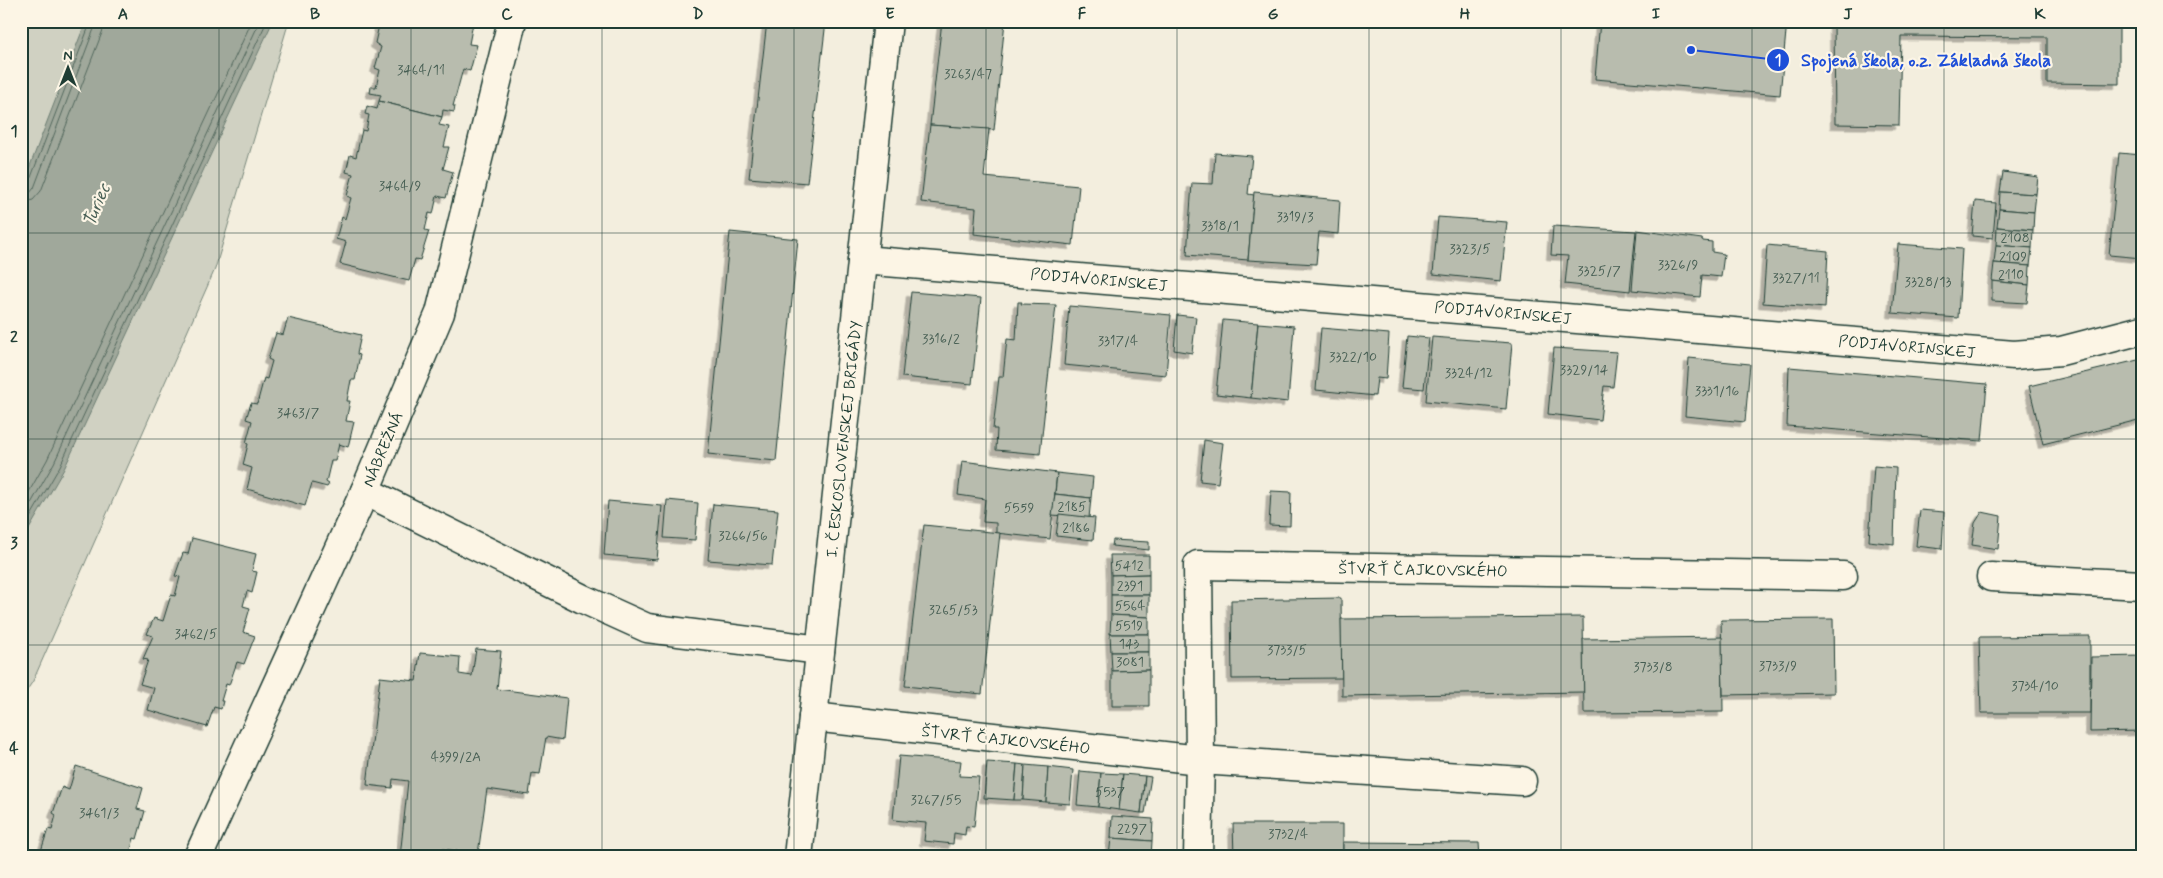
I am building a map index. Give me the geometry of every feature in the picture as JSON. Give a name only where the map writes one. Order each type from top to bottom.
[{"type":"street","name":"NÁBREŽNÁ","points":[[198,857],[365,491],[440,313],[512,21]]},
{"type":"street","name":"I. ČESKOSLOVENSKEJ BRIGÁDY","points":[[798,857],[888,21]]},
{"type":"street","name":"PODJAVORINSKEJ","points":[[862,260],[2014,355],[2061,351],[2142,330]]},
{"type":"street","points":[[365,491],[583,599],[647,628],[820,650]]},
{"type":"street","name":"ŠTVRŤ ČAJKOVSKÉHO","points":[[1198,857],[1200,760],[1198,565],[1843,576]]},
{"type":"street","points":[[1991,577],[2142,584]]},
{"type":"street","name":"ŠTVRŤ ČAJKOVSKÉHO","points":[[813,717],[1200,760],[1522,781]]},
{"type":"shaded area","points":[[21,21],[289,21],[215,269],[33,681],[21,699]]},
{"type":"water","name":"Turiec","points":[[86,21],[273,21],[64,469],[21,543],[21,189]]},
{"type":"building","points":[[386,21],[469,21],[473,23],[469,44],[477,45],[470,71],[463,69],[453,106],[455,106],[454,112],[443,110],[442,117],[379,101],[381,95],[370,93],[371,87],[376,87],[380,70],[375,68],[381,47],[375,43],[379,25],[385,26]]},
{"type":"building","points":[[767,21],[826,21],[807,183],[749,178]]},
{"type":"building","points":[[942,21],[1005,21],[994,130],[930,125]]},
{"type":"building","points":[[1600,21],[1787,21],[1780,95],[1595,79]]},
{"type":"building","points":[[1834,21],[2119,21],[2119,84],[2047,83],[2047,37],[1901,36],[1899,125],[1835,124]]},
{"type":"building","points":[[379,101],[442,117],[439,125],[449,127],[444,147],[449,147],[443,169],[453,172],[446,198],[437,196],[433,214],[429,213],[425,230],[429,231],[420,260],[415,259],[409,281],[340,264],[346,242],[336,239],[342,217],[345,219],[351,198],[347,196],[353,174],[346,172],[350,155],[356,157],[362,130],[366,131],[369,115],[365,114],[367,106],[377,109]]},
{"type":"building","points":[[930,125],[989,129],[984,177],[1079,186],[1073,245],[974,234],[976,208],[921,202]]},
{"type":"building","points":[[1215,153],[1252,156],[1248,194],[1254,195],[1248,260],[1187,255],[1192,183],[1213,184]]},
{"type":"building","points":[[2119,153],[2142,155],[2142,258],[2109,255]]},
{"type":"building","points":[[2003,172],[2038,177],[2036,194],[2000,192]]},
{"type":"building","points":[[1254,192],[1340,200],[1338,234],[1319,232],[1316,264],[1248,260]]},
{"type":"building","points":[[2000,192],[2036,194],[2034,212],[1999,209]]},
{"type":"building","points":[[1975,201],[1996,203],[1993,238],[1972,236]]},
{"type":"building","points":[[1999,209],[2034,212],[2033,230],[1997,227]]},
{"type":"building","points":[[1438,217],[1507,222],[1501,281],[1433,274]]},
{"type":"building","points":[[1553,226],[1636,231],[1630,291],[1565,284],[1568,256],[1551,255]]},
{"type":"building","points":[[1997,227],[2033,230],[2032,248],[1996,245]]},
{"type":"building","points":[[1637,230],[1712,242],[1712,252],[1724,254],[1721,277],[1702,275],[1700,297],[1632,290]]},
{"type":"building","points":[[730,232],[798,239],[776,461],[708,454]]},
{"type":"building","points":[[1898,244],[1962,249],[1958,318],[1892,313]]},
{"type":"building","points":[[1767,245],[1828,251],[1825,308],[1763,303]]},
{"type":"building","points":[[1996,245],[2032,248],[2030,266],[1994,263]]},
{"type":"building","points":[[1994,263],[2030,266],[2029,285],[1992,281]]},
{"type":"building","points":[[1992,281],[2029,285],[2027,303],[1992,301]]},
{"type":"building","points":[[911,292],[981,298],[972,384],[902,377]]},
{"type":"building","points":[[1018,302],[1022,302],[1021,304],[1056,305],[1040,454],[996,450],[997,429],[993,429],[999,377],[1003,377],[1007,339],[1016,340]]},
{"type":"building","points":[[1069,306],[1171,315],[1166,375],[1064,365]]},
{"type":"building","points":[[1177,315],[1196,317],[1192,353],[1174,350]]},
{"type":"building","points":[[288,318],[361,335],[357,354],[360,355],[355,380],[351,380],[347,401],[350,401],[346,421],[354,422],[348,447],[339,444],[335,461],[331,461],[326,482],[329,484],[327,487],[312,483],[305,506],[247,489],[252,468],[243,465],[252,421],[246,419],[251,403],[257,404],[264,378],[267,379],[272,361],[268,359],[276,333],[283,335]]},
{"type":"building","points":[[1223,320],[1258,323],[1251,398],[1216,394]]},
{"type":"building","points":[[1258,323],[1294,326],[1288,402],[1251,398]]},
{"type":"building","points":[[1321,328],[1389,334],[1386,379],[1377,378],[1375,396],[1316,390]]},
{"type":"building","points":[[1407,336],[1429,338],[1424,389],[1402,387]]},
{"type":"building","points":[[1432,337],[1512,343],[1506,409],[1426,401]]},
{"type":"building","points":[[1554,348],[1617,352],[1613,387],[1604,386],[1600,420],[1548,414]]},
{"type":"building","points":[[1689,358],[1750,364],[1745,422],[1685,416]]},
{"type":"building","points":[[2142,359],[2142,419],[2043,444],[2029,386]]},
{"type":"building","points":[[1789,367],[1987,384],[1982,441],[1787,426]]},
{"type":"building","points":[[1204,440],[1223,443],[1218,483],[1200,481]]},
{"type":"building","points":[[962,461],[1057,473],[1050,539],[996,533],[996,523],[983,522],[985,499],[958,495]]},
{"type":"building","points":[[1874,466],[1896,468],[1894,544],[1869,541]]},
{"type":"building","points":[[1057,473],[1093,477],[1091,498],[1055,494]]},
{"type":"building","points":[[1271,491],[1291,492],[1290,526],[1269,525]]},
{"type":"building","points":[[1055,494],[1091,498],[1089,518],[1052,515]]},
{"type":"building","points":[[667,500],[698,503],[695,540],[664,538]]},
{"type":"building","points":[[608,501],[662,506],[657,560],[604,555]]},
{"type":"building","points":[[713,504],[778,510],[772,565],[708,560]]},
{"type":"building","points":[[1920,510],[1944,512],[1942,549],[1916,546]]},
{"type":"building","points":[[1982,512],[2001,516],[1998,549],[1972,545],[1975,523]]},
{"type":"building","points":[[1059,514],[1095,518],[1093,540],[1056,536]]},
{"type":"building","points":[[924,525],[1000,533],[982,694],[905,686]]},
{"type":"building","points":[[192,538],[256,554],[252,571],[257,572],[252,593],[247,591],[243,606],[250,608],[243,632],[255,636],[244,664],[237,662],[229,685],[226,684],[221,701],[223,701],[221,709],[214,707],[207,727],[148,710],[154,688],[140,684],[148,660],[143,659],[153,636],[147,634],[154,618],[163,621],[171,595],[175,596],[180,577],[175,576],[183,553],[188,554]]},
{"type":"building","points":[[1113,540],[1149,542],[1149,550],[1112,546]]},
{"type":"building","points":[[1110,555],[1149,555],[1149,574],[1111,575]]},
{"type":"building","points":[[1149,574],[1149,595],[1111,595],[1111,575]]},
{"type":"building","points":[[1111,595],[1149,595],[1149,617],[1111,615]]},
{"type":"building","points":[[1341,598],[1342,678],[1232,679],[1231,600]]},
{"type":"building","points":[[1111,615],[1149,617],[1149,634],[1110,634]]},
{"type":"building","points":[[1583,617],[1584,692],[1342,696],[1341,619]]},
{"type":"building","points":[[1833,619],[1834,693],[1723,695],[1721,620]]},
{"type":"building","points":[[1110,634],[1149,634],[1149,652],[1111,652]]},
{"type":"building","points":[[2090,636],[2090,713],[1981,713],[1979,637]]},
{"type":"building","points":[[1722,637],[1723,712],[1584,713],[1583,639]]},
{"type":"building","points":[[476,649],[501,651],[497,689],[567,698],[563,740],[546,737],[540,774],[532,773],[529,795],[487,789],[478,854],[443,849],[442,857],[400,857],[408,781],[393,779],[392,788],[367,785],[380,677],[416,681],[420,653],[460,657],[459,674],[472,676]]},
{"type":"building","points":[[1111,652],[1149,652],[1149,670],[1112,671]]},
{"type":"building","points":[[2142,656],[2142,731],[2090,732],[2091,657]]},
{"type":"building","points":[[1149,670],[1149,706],[1112,706],[1112,671]]},
{"type":"building","points":[[899,756],[961,761],[959,776],[979,777],[974,827],[966,826],[965,835],[954,833],[953,844],[924,841],[926,823],[893,820]]},
{"type":"building","points":[[987,762],[1017,764],[1014,800],[984,798]]},
{"type":"building","points":[[1017,764],[1025,765],[1023,800],[1014,800]]},
{"type":"building","points":[[1025,765],[1048,767],[1046,802],[1023,800]]},
{"type":"building","points":[[76,766],[143,788],[137,809],[145,811],[137,839],[134,838],[129,856],[133,857],[32,857],[34,853],[40,854],[48,829],[52,830],[56,815],[53,813],[62,787],[69,790]]},
{"type":"building","points":[[1048,767],[1073,770],[1070,804],[1046,802]]},
{"type":"building","points":[[1080,771],[1101,773],[1098,807],[1077,805]]},
{"type":"building","points":[[1101,773],[1123,774],[1119,810],[1098,807]]},
{"type":"building","points":[[1123,774],[1145,776],[1141,813],[1119,810]]},
{"type":"building","points":[[1145,776],[1151,777],[1145,813],[1141,813]]},
{"type":"building","points":[[1112,816],[1153,819],[1152,841],[1111,838]]},
{"type":"building","points":[[1233,824],[1343,824],[1343,857],[1234,857]]},
{"type":"building","points":[[1111,838],[1152,841],[1151,857],[1109,857]]},
{"type":"building","points":[[1343,842],[1479,843],[1480,857],[1343,857]]},
{"type":"place","name":"Spojená škola, o.z. Základná škola","points":[[1691,50]]}]
